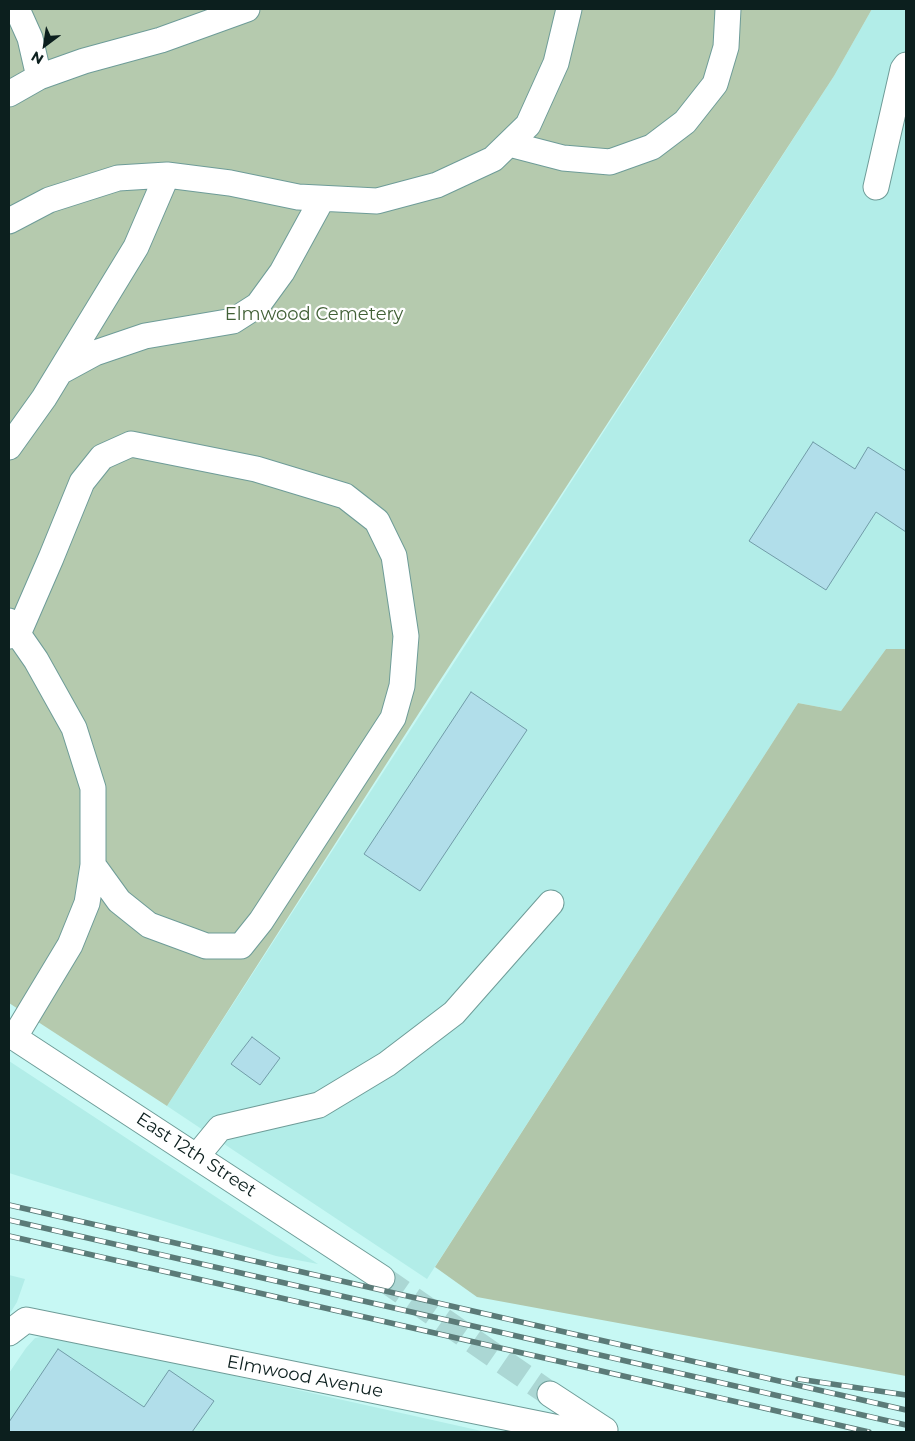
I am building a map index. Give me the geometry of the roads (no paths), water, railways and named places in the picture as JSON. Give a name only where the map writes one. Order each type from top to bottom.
[{"type":"street","points":[[17,9],[30,38],[39,77]]},
{"type":"street","points":[[9,94],[39,77],[84,61],[161,40],[247,9]]},
{"type":"street","points":[[9,221],[50,200],[118,178],[167,175],[230,182],[298,198],[377,201],[437,185],[493,159],[528,125],[556,63],[569,9]]},
{"type":"street","points":[[563,33],[576,9]]},
{"type":"street","points":[[509,144],[563,158],[610,162],[652,147],[685,122],[715,84],[726,47],[728,9]]},
{"type":"street","points":[[876,187],[903,69],[906,65]]},
{"type":"street","points":[[9,447],[44,398],[136,247],[167,175]]},
{"type":"street","points":[[60,372],[95,353],[145,336],[233,322],[258,305],[282,272],[322,199]]},
{"type":"street","points":[[12,1036],[70,945],[87,903],[93,865],[93,788],[74,728],[36,660],[12,630],[51,558],[82,482],[102,457],[131,444],[256,469],[345,496],[377,521],[394,556],[406,636],[402,686],[392,718],[261,921],[241,946],[206,946],[149,925],[119,901],[93,865]]},
{"type":"street","points":[[197,1156],[220,1128],[319,1104],[387,1064],[454,1013],[551,903]]},
{"type":"street","name":"East 12th Street","points":[[12,1036],[382,1278]]},
{"type":"street","name":"Elmwood Avenue","points":[[9,1332],[26,1320],[559,1428],[607,1431]]},
{"type":"street","points":[[550,1394],[607,1431]]},
{"type":"tunnel","points":[[382,1278],[550,1394]]},
{"type":"railway","points":[[9,1205],[906,1410]]},
{"type":"railway","points":[[9,1220],[906,1425]]},
{"type":"railway","points":[[9,1236],[869,1432]]},
{"type":"railway","points":[[798,1379],[906,1395]]},
{"type":"park label","name":"Elmwood Cemetery","points":[[314,315]]}]
